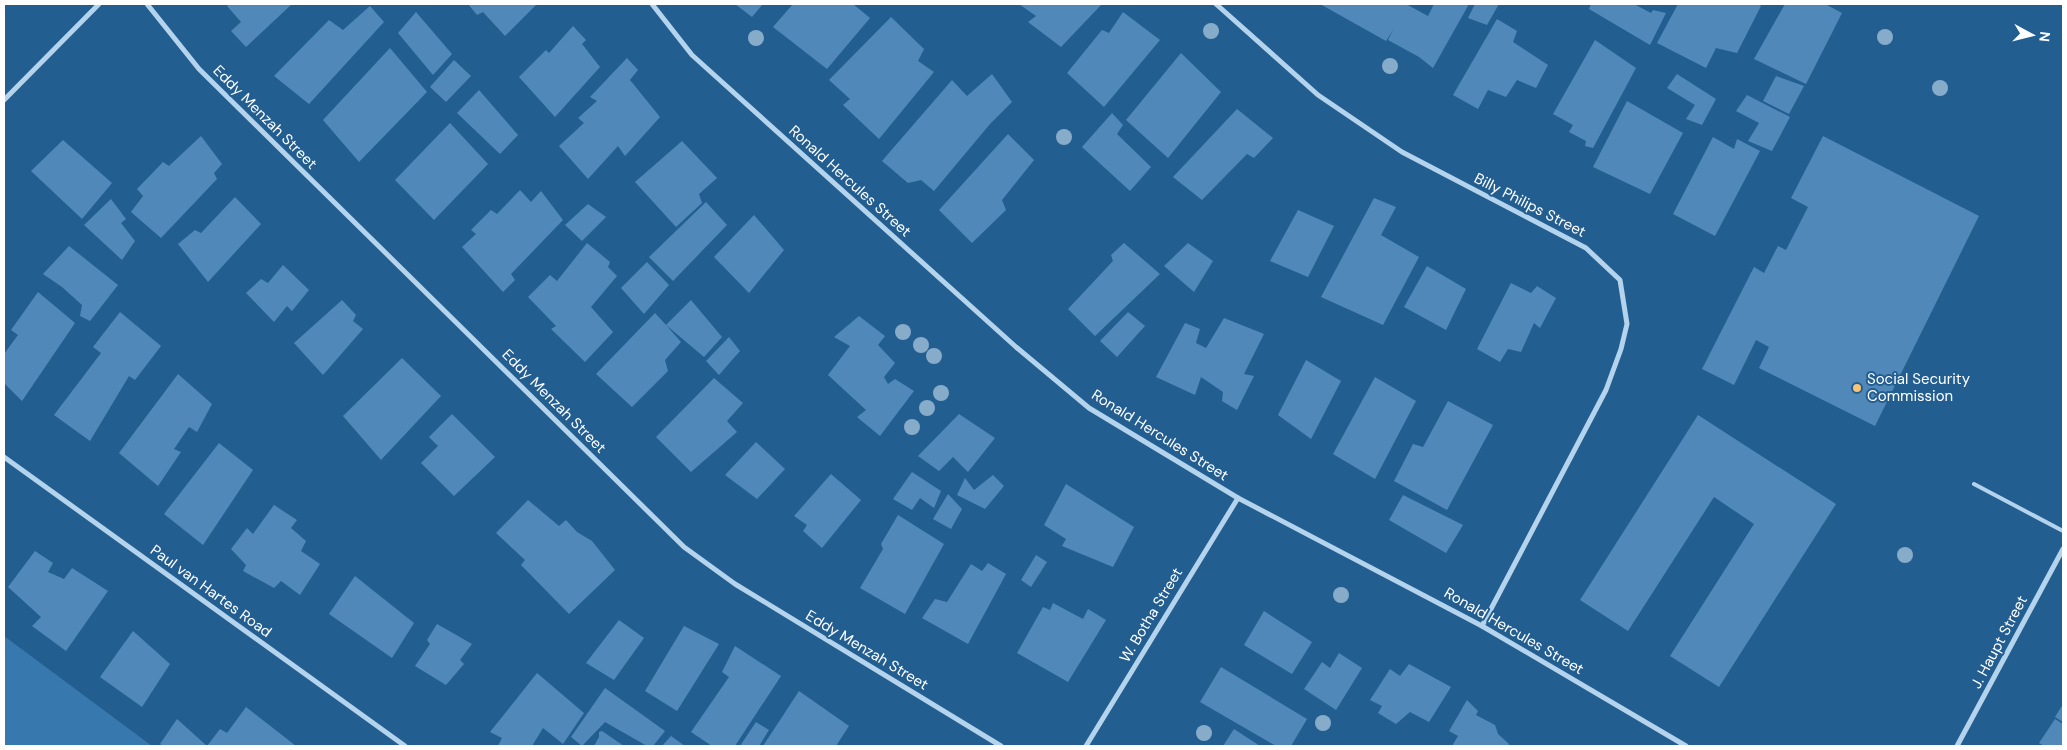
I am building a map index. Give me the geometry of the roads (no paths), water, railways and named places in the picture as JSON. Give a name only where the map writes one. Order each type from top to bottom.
[{"type":"street","points":[[4,100],[99,4]]},
{"type":"street","name":"Eddy Menzah Street","points":[[147,4],[199,69],[684,547],[735,584],[1001,746]]},
{"type":"street","name":"Ronald Hercules Street","points":[[652,4],[692,55],[1016,347],[1082,402],[1238,498],[1482,626],[1686,746]]},
{"type":"street","name":"Billy Philips Street","points":[[1216,4],[1318,95],[1402,152],[1586,248],[1620,280],[1627,324],[1621,349],[1606,390],[1482,626]]},
{"type":"street","name":"Paul van Hartes Road","points":[[4,457],[404,746]]},
{"type":"street","name":"W. Botha Street","points":[[1086,746],[1238,498]]},
{"type":"street","name":"J. Haupt Street","points":[[1957,746],[2063,549]]},
{"type":"lane","points":[[1974,484],[2063,531]]},
{"type":"place","name":"Social Security Commission","points":[[1857,388]]}]
